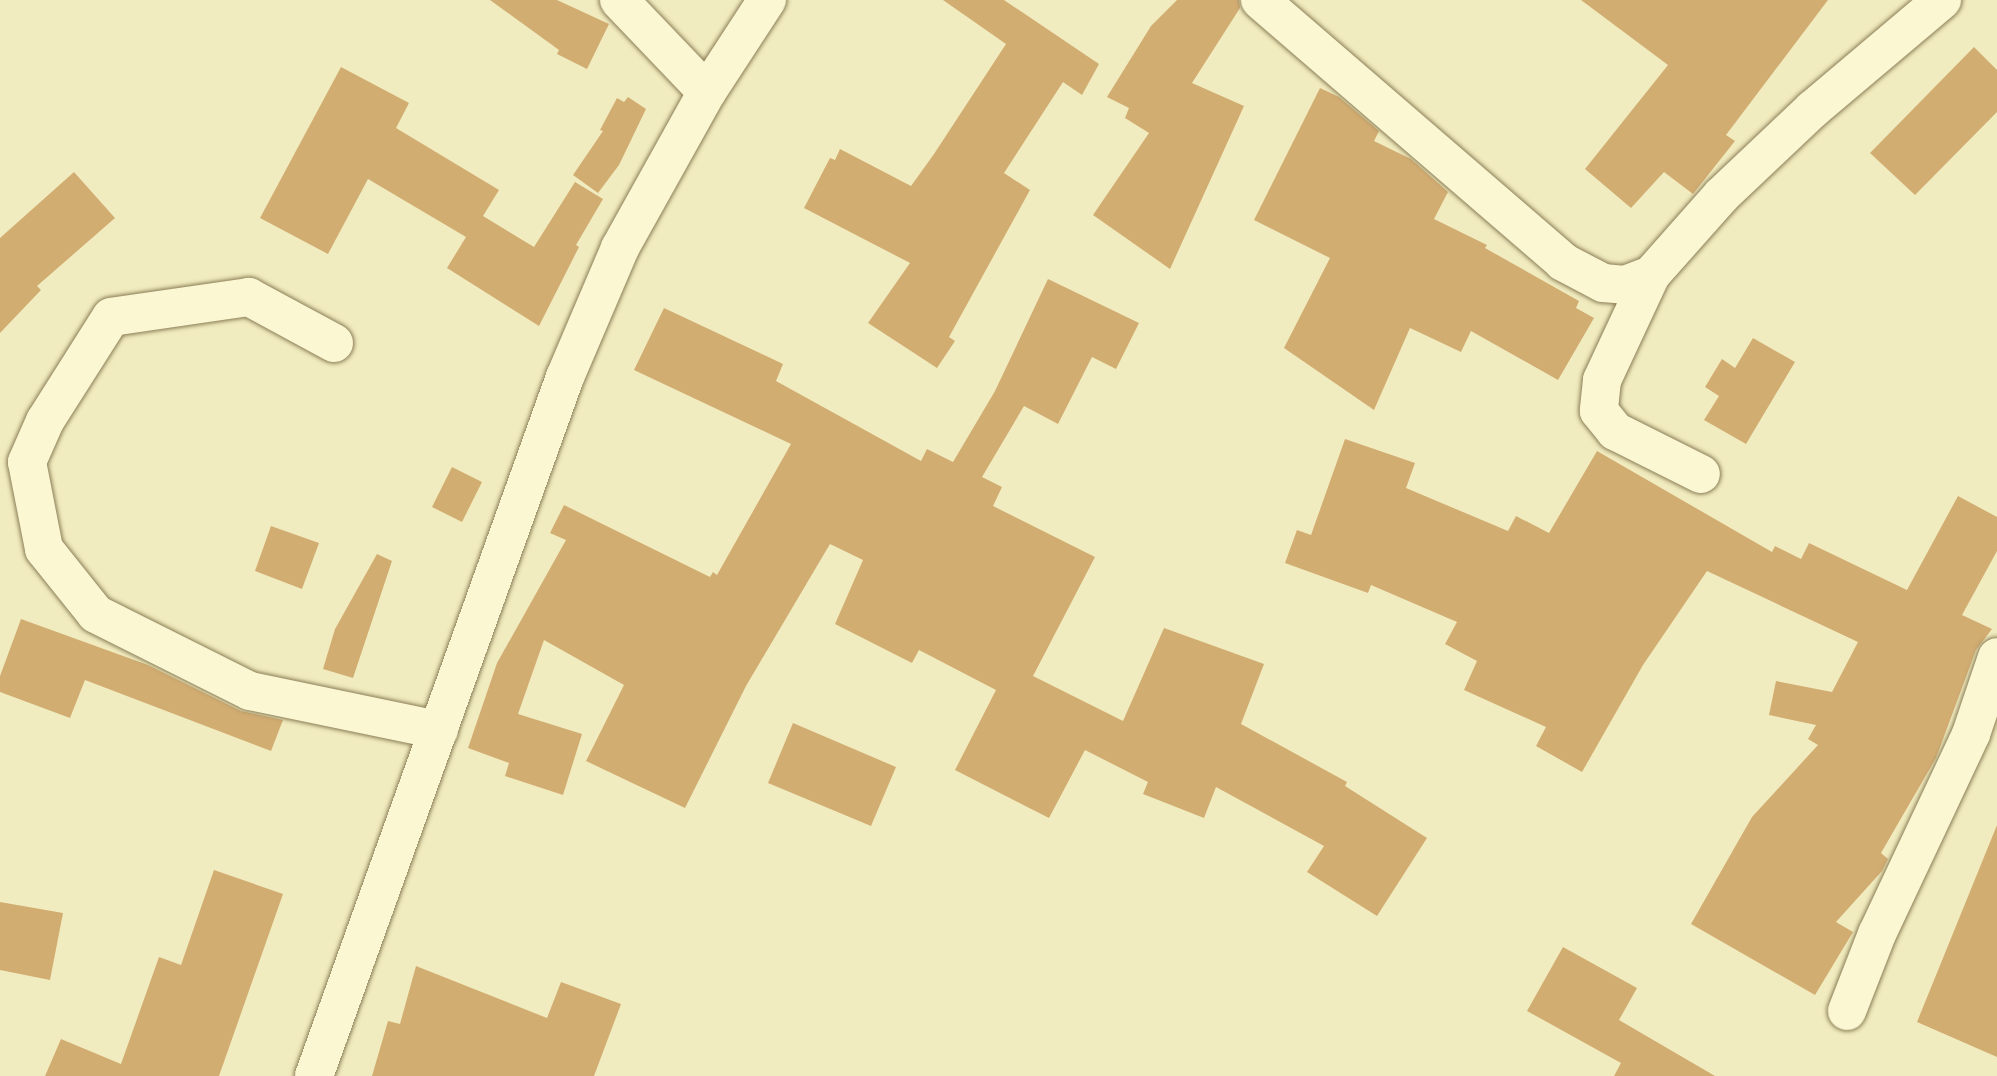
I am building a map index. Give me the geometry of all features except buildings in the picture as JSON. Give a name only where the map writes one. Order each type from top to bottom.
[{"type":"street","points":[[619,0],[707,92]]},
{"type":"street","points":[[314,1076],[565,377],[620,248],[707,92],[767,0]]},
{"type":"street","points":[[1260,0],[1563,262],[1603,283],[1625,285],[1651,275]]},
{"type":"street","points":[[1701,474],[1615,431],[1599,411],[1602,380],[1651,275],[1752,166],[1942,0]]},
{"type":"street","points":[[334,343],[248,297],[111,317],[45,421],[27,462],[44,549],[96,614],[250,691],[439,730]]},
{"type":"street","points":[[1847,1011],[1877,934],[1971,734],[1997,657]]}]
